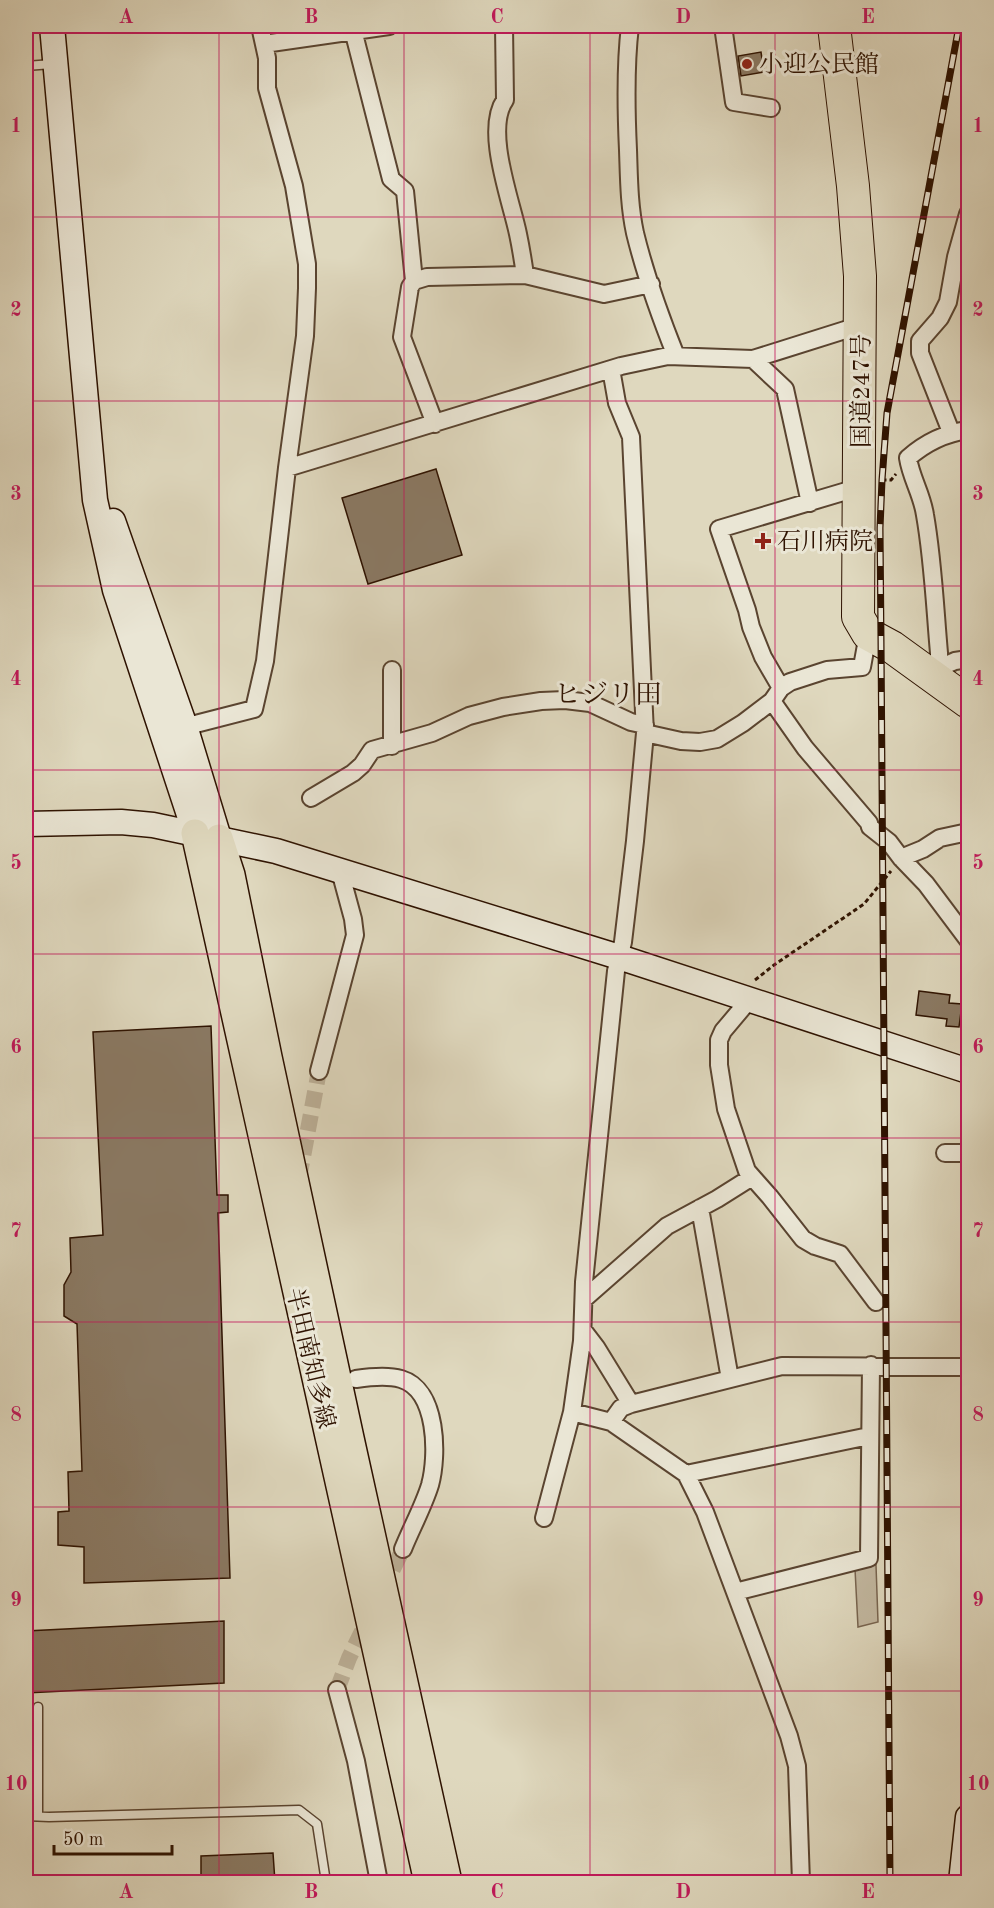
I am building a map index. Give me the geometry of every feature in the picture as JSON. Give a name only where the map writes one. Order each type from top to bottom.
[{"type":"highway","name":"国道247号","points":[[834,26],[853,186],[860,276],[858,617],[868,634]]},
{"type":"highway","points":[[868,634],[936,672],[969,702]]},
{"type":"main road","name":"半田南知多線","points":[[207,835],[428,1882]]},
{"type":"main road","name":"半田南知多線","points":[[207,835],[231,875],[307,1241],[448,1882]]},
{"type":"street","points":[[52,26],[84,388],[105,498],[207,835]]},
{"type":"street","points":[[174,729],[254,709],[265,661],[305,336],[307,264],[294,186],[267,88],[267,58],[260,26]]},
{"type":"street","points":[[264,44],[388,26]]},
{"type":"street","points":[[504,26],[505,99],[500,107],[497,147],[518,234],[525,275]]},
{"type":"street","points":[[630,26],[626,60],[630,201],[635,233],[676,356]]},
{"type":"street","points":[[723,26],[734,102],[771,108]]},
{"type":"street","points":[[353,30],[391,179],[405,191],[414,281]]},
{"type":"street","points":[[951,432],[920,353],[920,341],[940,318],[948,302],[956,257],[969,214]]},
{"type":"street","points":[[435,423],[402,337],[410,286],[414,281],[427,277],[525,275],[604,294],[651,284]]},
{"type":"street","points":[[287,468],[611,369],[676,356],[753,359],[861,325]]},
{"type":"street","points":[[753,359],[785,389],[810,502]]},
{"type":"street","points":[[544,1518],[572,1412],[583,1330],[584,1299],[616,971],[623,942],[635,842],[645,729],[631,437],[617,403],[611,369]]},
{"type":"street","points":[[936,672],[939,653],[925,514],[916,481],[911,476],[908,459],[917,450],[951,432],[969,430]]},
{"type":"street","points":[[860,487],[719,529],[751,627],[777,695],[805,748],[870,823],[870,827],[889,842],[936,895],[969,940]]},
{"type":"street","points":[[311,798],[353,774],[372,750],[432,733],[469,716],[503,707],[541,701],[565,700],[590,703],[645,729],[681,741],[700,742],[717,739],[743,723],[777,695],[814,674],[862,667],[868,634]]},
{"type":"street","points":[[936,672],[955,661],[969,659]]},
{"type":"street","points":[[392,746],[393,670]]},
{"type":"street","points":[[26,824],[121,822],[207,835],[276,851],[619,957],[751,992],[969,1071]]},
{"type":"street","points":[[901,858],[923,849],[940,838],[969,832]]},
{"type":"street","points":[[319,1071],[355,935],[340,871]]},
{"type":"street","points":[[751,992],[719,1040],[719,1065],[726,1109],[747,1171],[803,1239],[815,1246],[840,1254],[876,1302]]},
{"type":"street","points":[[945,1153],[969,1153]]},
{"type":"street","points":[[584,1299],[667,1226],[752,1177]]},
{"type":"street","points":[[700,1208],[730,1379]]},
{"type":"street","points":[[583,1330],[631,1404]]},
{"type":"street","points":[[735,1592],[869,1558],[871,1365]]},
{"type":"street","points":[[611,1422],[621,1408],[631,1404],[782,1366],[969,1367]]},
{"type":"street","points":[[356,1379],[400,1378],[416,1388],[428,1406],[433,1425],[433,1469],[430,1487],[404,1549]]},
{"type":"street","points":[[572,1412],[611,1422],[686,1474],[705,1512],[789,1736],[797,1766],[801,1882]]},
{"type":"street","points":[[686,1474],[869,1436]]},
{"type":"street","points":[[337,1690],[356,1761],[379,1882]]},
{"type":"street","points":[[961,1882],[969,1817]]},
{"type":"lane","points":[[26,66],[55,64]]},
{"type":"lane","points":[[38,1707],[38,1816]]},
{"type":"lane","points":[[26,1816],[299,1810],[317,1824],[326,1882]]},
{"type":"lane","points":[[26,1834],[28,1882]]},
{"type":"path","points":[[751,992],[774,964],[864,904],[901,858]]},
{"type":"shaded area","points":[[876,1565],[878,1622],[858,1627],[855,1569]]},
{"type":"building","name":"小迎公民館","points":[[761,52],[764,72],[741,76],[738,56]]},
{"type":"building","points":[[436,469],[462,555],[368,584],[342,498]]},
{"type":"building","points":[[919,991],[950,995],[949,1003],[962,1004],[959,1027],[946,1026],[947,1019],[916,1015]]},
{"type":"building","points":[[211,1026],[217,1195],[228,1195],[228,1212],[218,1213],[230,1578],[84,1583],[84,1547],[58,1545],[58,1512],[69,1511],[68,1472],[82,1471],[77,1324],[64,1316],[64,1285],[71,1272],[70,1238],[103,1235],[93,1032]]},
{"type":"building","points":[[224,1621],[224,1683],[26,1693],[26,1631]]},
{"type":"building","points":[[273,1853],[275,1882],[201,1882],[201,1856]]},
{"type":"tunnel","points":[[299,1178],[319,1071]]},
{"type":"tunnel","points":[[382,1591],[403,1549]]},
{"type":"tunnel","points":[[337,1690],[349,1658],[369,1617]]},
{"type":"railway","points":[[890,1882],[880,528],[887,413],[959,26]]},
{"type":"place","name":"小迎公民館","points":[[747,64]]},
{"type":"place","name":"石川病院","points":[[763,541]]},
{"type":"district","name":"ヒジリ田","points":[[608,694]]}]
